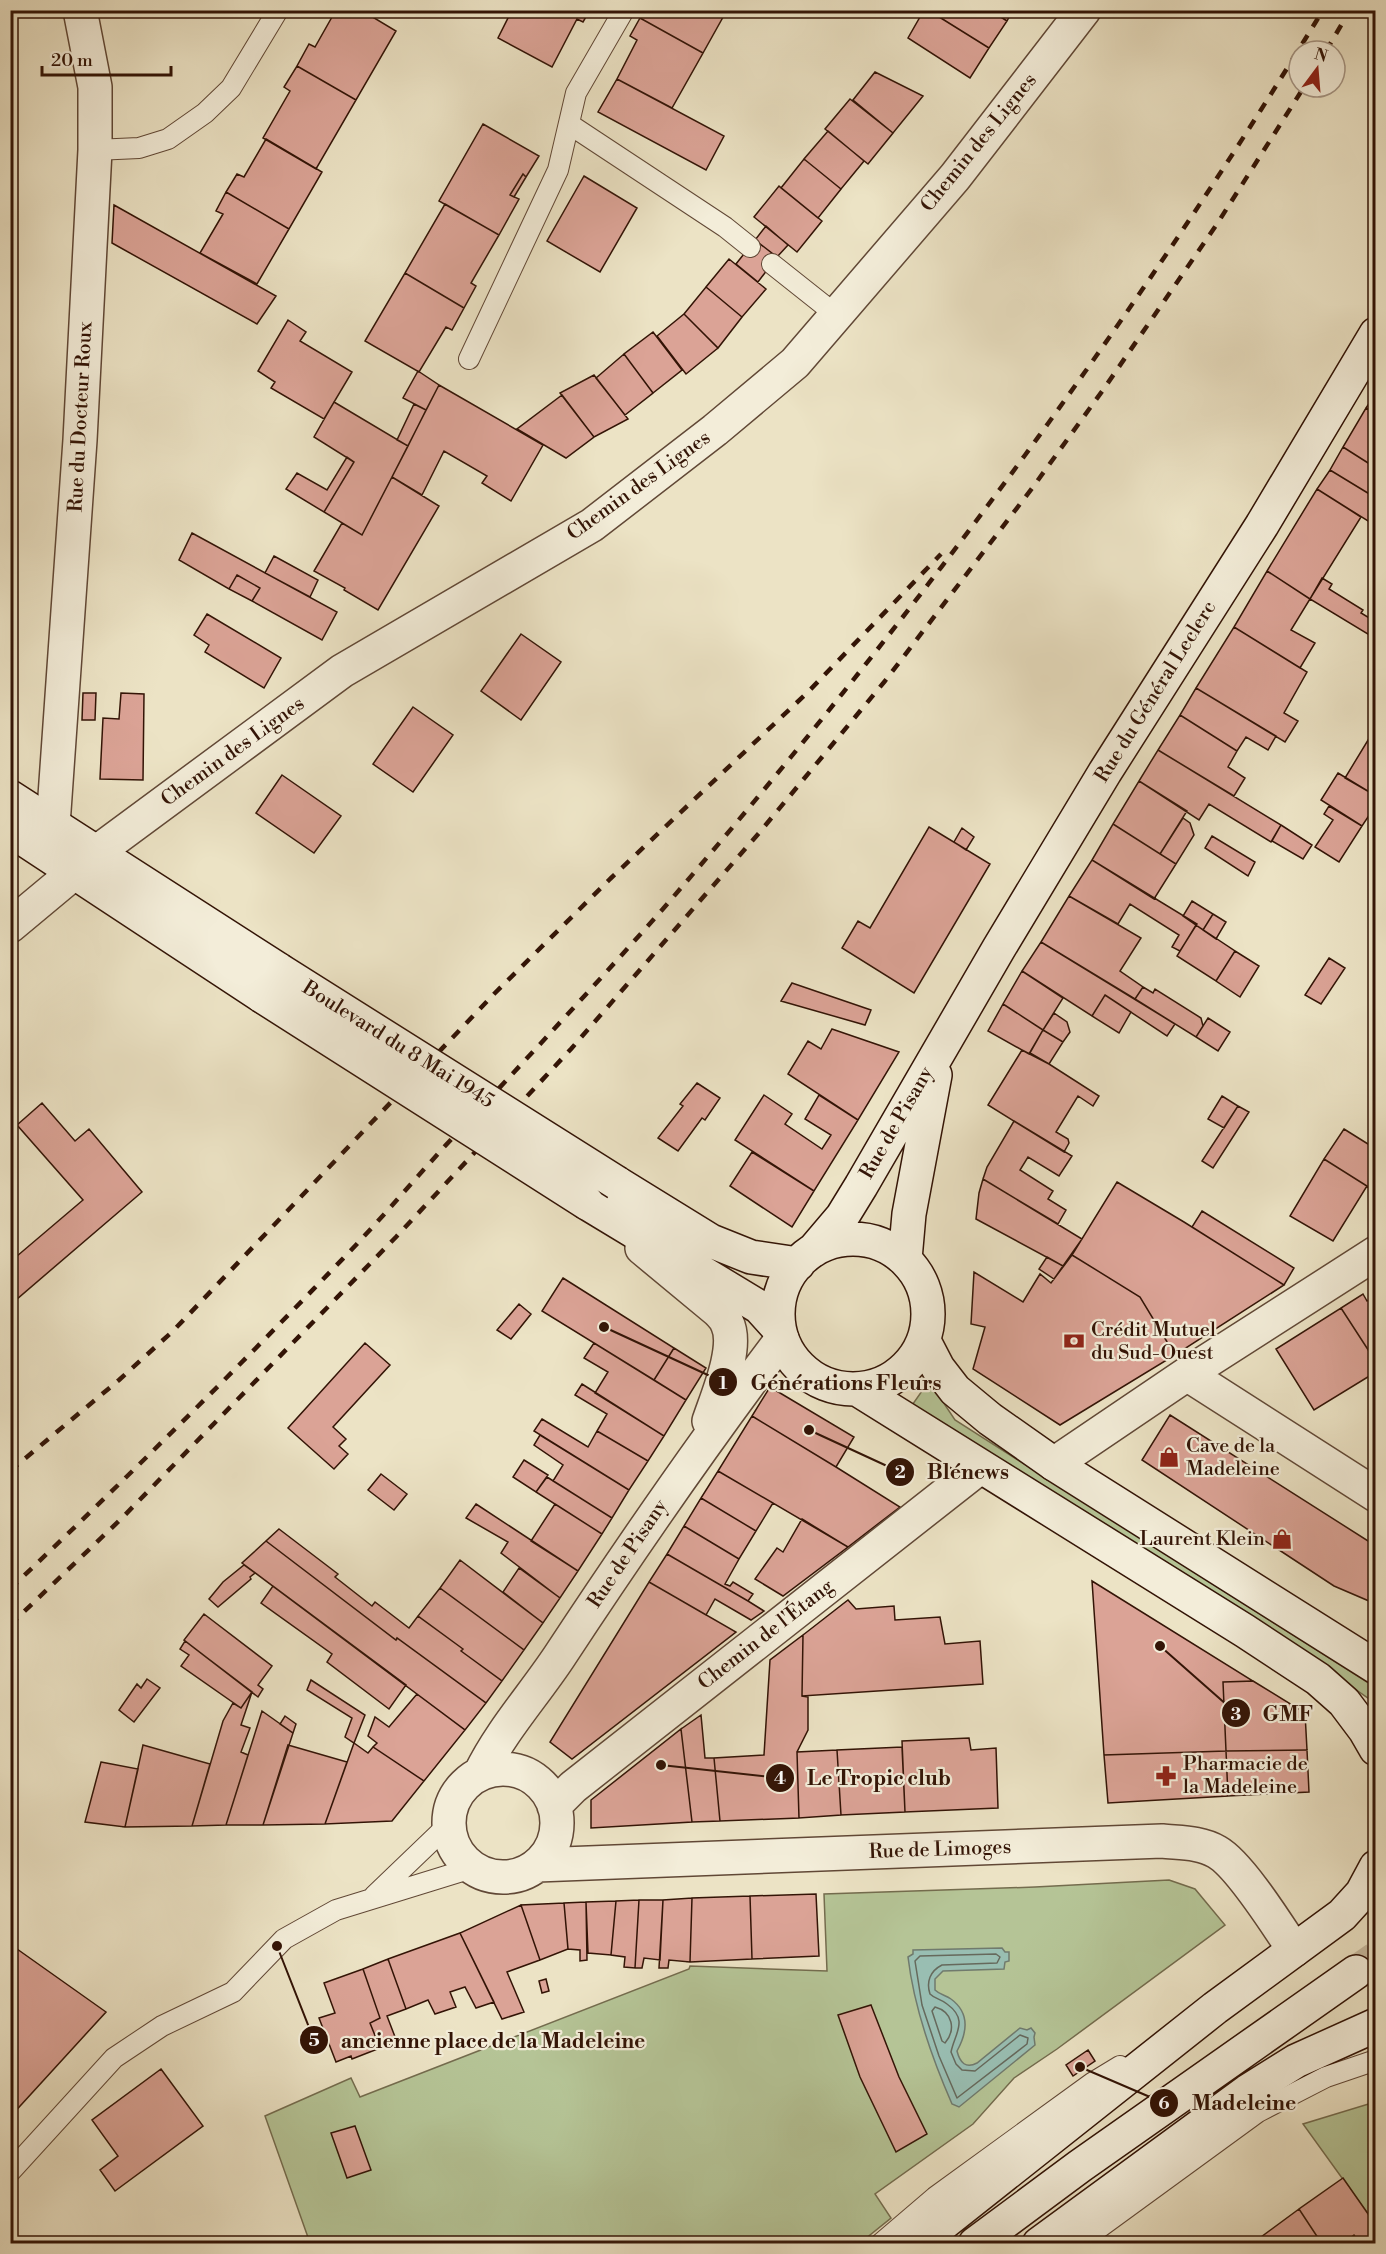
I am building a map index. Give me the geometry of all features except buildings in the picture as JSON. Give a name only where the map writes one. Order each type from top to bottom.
[{"type":"street","name":"Rue du Docteur Roux","points":[[53,825],[80,440],[95,150],[95,87],[80,10]]},
{"type":"street","name":"Chemin des Lignes","points":[[10,926],[87,862],[342,671],[592,525],[715,430],[795,363],[955,177],[1084,10]]},
{"type":"street","name":"Rue du Général Leclerc","points":[[939,1050],[1100,782],[1262,525],[1376,334]]},
{"type":"street","name":"Boulevard du 8 Mai 1945","points":[[15,816],[53,825],[87,862]]},
{"type":"street","name":"Boulevard du 8 Mai 1945","points":[[15,816],[271,983],[587,1203],[759,1307],[781,1334]]},
{"type":"street","name":"Boulevard du 8 Mai 1945","points":[[271,983],[711,1241],[751,1257],[806,1257]]},
{"type":"street","name":"Rue de Pisany","points":[[806,1257],[842,1217],[939,1050]]},
{"type":"street","name":"Rue de Pisany","points":[[905,1259],[909,1214],[939,1050]]},
{"type":"street","points":[[587,1203],[718,1311],[727,1323],[730,1333],[728,1366],[695,1460]]},
{"type":"street","points":[[859,1239],[884,1245],[905,1259],[919,1277],[927,1298],[928,1319],[924,1341],[913,1360],[898,1375],[879,1385],[857,1389],[838,1388],[820,1382],[804,1370],[791,1356],[781,1334],[778,1306],[785,1283],[806,1257],[836,1240],[859,1239]]},
{"type":"street","points":[[1054,1464],[1187,1374],[1376,1253]]},
{"type":"street","name":"Rue de Pisany","points":[[480,1774],[494,1746],[556,1661],[663,1502],[695,1460],[781,1334]]},
{"type":"street","points":[[924,1341],[938,1368],[954,1390],[990,1419],[1054,1464],[1376,1667]]},
{"type":"street","points":[[1187,1374],[1376,1495]]},
{"type":"street","points":[[857,1389],[1236,1625],[1318,1679],[1344,1702],[1376,1749]]},
{"type":"street","name":"Chemin de l'Étang","points":[[554,1806],[582,1780],[980,1467]]},
{"type":"street","points":[[514,1770],[531,1777],[546,1790],[554,1806],[557,1822],[555,1839],[548,1853],[537,1865],[522,1874],[505,1878],[488,1875],[472,1868],[460,1856],[451,1841],[448,1825],[450,1809],[456,1794],[466,1782],[480,1774],[514,1770]]},
{"type":"street","name":"Rue de Limoges","points":[[537,1865],[1162,1841],[1195,1844],[1216,1852],[1231,1864],[1294,1950]]},
{"type":"street","points":[[917,2244],[1215,2008],[1342,1914],[1362,1893],[1376,1867]]},
{"type":"street","points":[[975,2244],[1071,2173],[1356,1972]]},
{"type":"street","points":[[1039,2244],[1248,2091],[1296,2061],[1376,2025]]},
{"type":"lane","points":[[95,150],[139,148],[168,139],[205,113],[231,88],[278,10]]},
{"type":"lane","points":[[470,359],[558,170],[576,93],[624,10]]},
{"type":"lane","points":[[569,124],[725,227],[750,247]]},
{"type":"lane","points":[[772,264],[835,314]]},
{"type":"lane","points":[[372,1898],[448,1825]]},
{"type":"lane","points":[[10,2172],[114,2058],[162,2026],[233,1992],[284,1939],[336,1910],[472,1868]]},
{"type":"lane","points":[[880,2244],[935,2197],[1092,2083],[1215,2008]]},
{"type":"lane","points":[[1077,2244],[1258,2112],[1326,2077],[1376,2060]]},
{"type":"green space","points":[[929,1381],[955,1420],[1375,1687],[1375,1703],[1254,1618],[910,1408]]},
{"type":"green space","points":[[1169,1880],[1195,1889],[1225,1925],[1014,2078],[973,2124],[875,2194],[891,2218],[860,2243],[310,2243],[265,2116],[351,2078],[360,2097],[689,1969],[690,1966],[827,1971],[824,1894]]},
{"type":"green space","points":[[1375,2102],[1375,2229],[1371,2223],[1373,2221],[1303,2124]]},
{"type":"water","points":[[1002,1948],[1005,1952],[1009,1952],[1009,1961],[1005,1962],[1004,1969],[943,1971],[935,1979],[935,1990],[957,2005],[964,2017],[965,2030],[957,2051],[964,2064],[977,2063],[1020,2028],[1027,2030],[1031,2028],[1035,2033],[1035,2045],[959,2107],[952,2104],[930,2050],[914,1995],[908,1957],[913,1954],[913,1950]]},
{"type":"tunnel","points":[[1356,1972],[1376,1958]]},
{"type":"railway","points":[[10,1589],[185,1419],[355,1246],[662,910],[752,803],[927,585],[1093,361],[1249,129],[1323,10]]},
{"type":"railway","points":[[1333,39],[1350,10]]},
{"type":"railway","points":[[10,1625],[121,1519],[396,1237],[571,1049],[759,833],[885,681],[1033,487],[1217,224],[1296,99]]},
{"type":"railway","points":[[10,1471],[119,1380],[173,1331],[494,994],[610,879],[808,692],[941,554]]},
{"type":"place","name":"Générations Fleurs","points":[[604,1327]]},
{"type":"place","name":"Crédit Mutuel du Sud-Ouest","points":[[1074,1341]]},
{"type":"place","name":"Blénews","points":[[809,1430]]},
{"type":"place","name":"Cave de la Madeleine","points":[[1169,1457]]},
{"type":"place","name":"Laurent Klein","points":[[1282,1539]]},
{"type":"place","name":"GMF","points":[[1160,1646]]},
{"type":"place","name":"Le Tropic club","points":[[661,1765]]},
{"type":"place","name":"Pharmacie de la Madeleine","points":[[1166,1776]]},
{"type":"place","name":"ancienne place de la Madeleine","points":[[277,1946]]},
{"type":"place","name":"Madeleine","points":[[1080,2067]]}]
